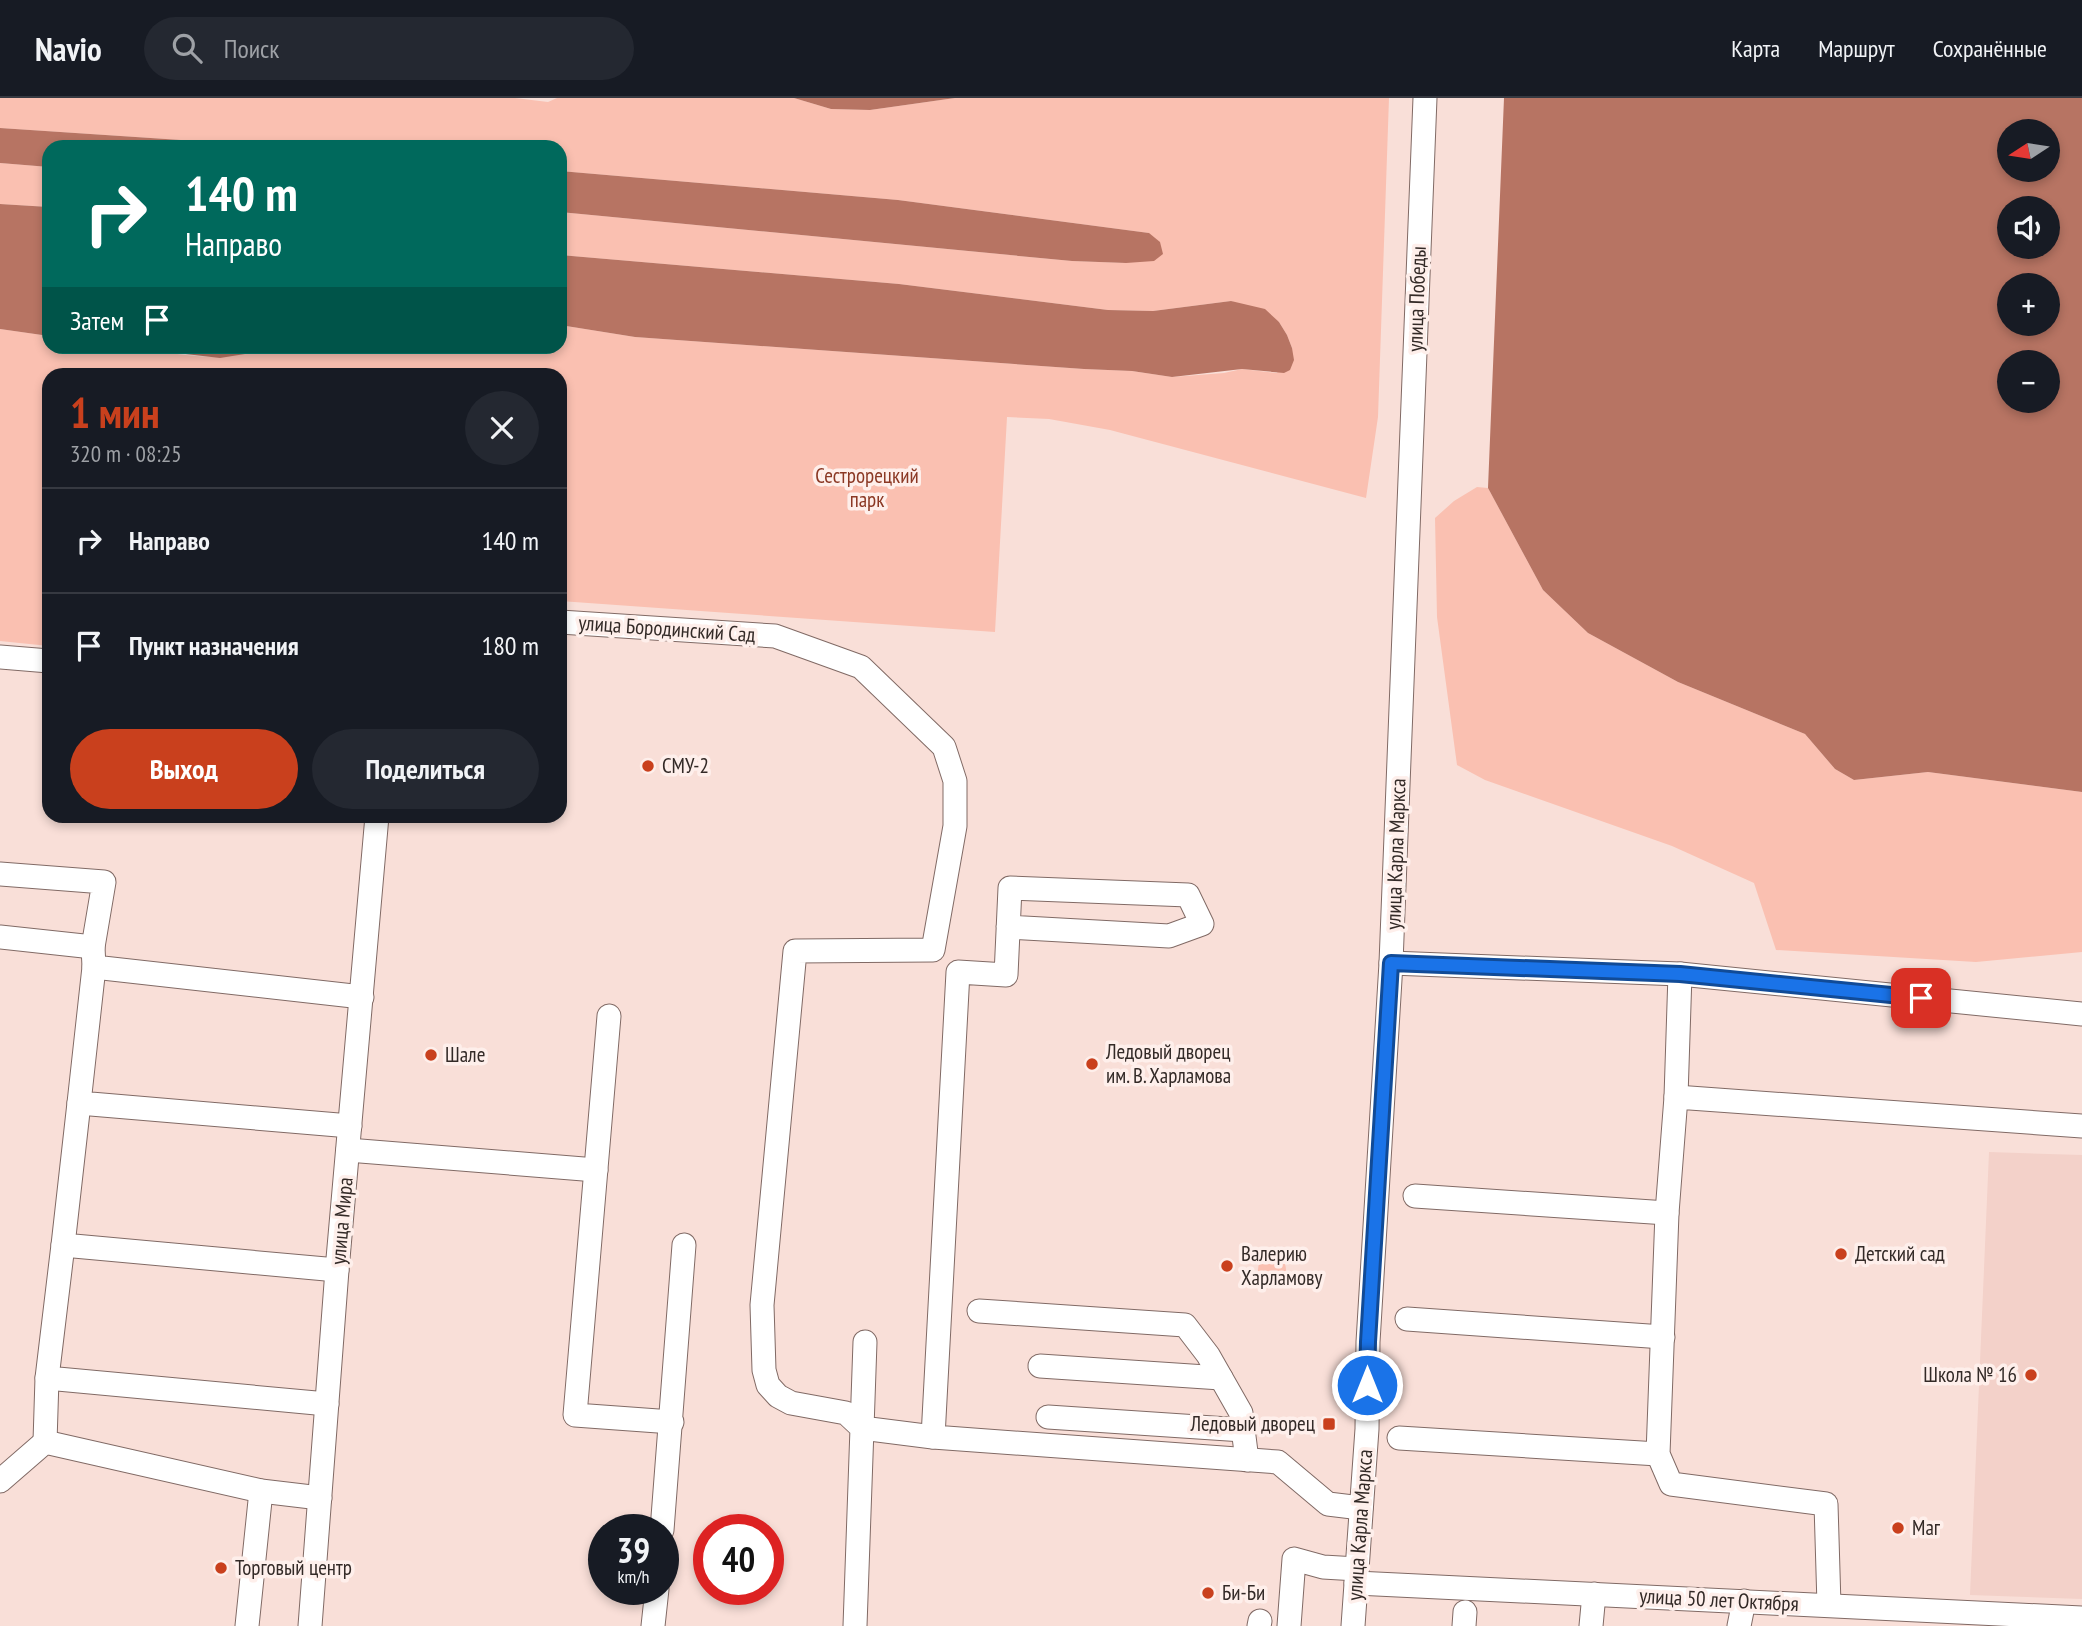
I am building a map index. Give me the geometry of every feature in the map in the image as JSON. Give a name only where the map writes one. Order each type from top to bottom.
[{"type":"street","name":"улица Победы","points":[[1409,500],[1425,98]]},
{"type":"street","name":"улица Карла Маркса","points":[[1353,1626],[1367,1429],[1368,1342],[1391,963],[1409,500]]},
{"type":"street","name":"улица Бородинский Сад","points":[[567,622],[775,636],[861,667],[944,747],[955,781],[955,826],[933,950],[795,951],[762,1305],[764,1370],[768,1385],[778,1396],[791,1403],[846,1413],[862,1427]]},
{"type":"street","points":[[0,657],[42,660]]},
{"type":"street","name":"улица Мира","points":[[310,1626],[337,1270],[376,823]]},
{"type":"street","points":[[0,874],[104,882],[93,957],[47,1378],[45,1442],[0,1481]]},
{"type":"street","points":[[933,1437],[958,972],[1006,975],[1008,927],[1010,888],[1188,895],[1202,924],[1169,936],[1008,927]]},
{"type":"street","points":[[0,937],[93,957],[362,997]]},
{"type":"street","points":[[1391,963],[1680,974],[2082,1014]]},
{"type":"street","points":[[1680,974],[1658,1454],[1671,1485],[1826,1504],[1829,1605]]},
{"type":"street","points":[[609,1016],[575,1415],[672,1422]]},
{"type":"street","points":[[1675,1097],[2082,1126]]},
{"type":"street","points":[[79,1103],[350,1126]]},
{"type":"street","points":[[348,1150],[596,1170]]},
{"type":"street","points":[[1415,1196],[1667,1213]]},
{"type":"street","points":[[63,1245],[337,1270]]},
{"type":"street","points":[[663,1514],[684,1245]]},
{"type":"street","points":[[979,1311],[1185,1325],[1208,1356],[1241,1413],[1247,1460]]},
{"type":"street","points":[[1407,1320],[1663,1338]]},
{"type":"street","points":[[855,1626],[865,1342]]},
{"type":"street","points":[[1040,1366],[1221,1378]]},
{"type":"street","points":[[47,1378],[327,1404]]},
{"type":"street","points":[[1048,1417],[1243,1430]]},
{"type":"street","points":[[862,1427],[933,1437],[1278,1462],[1328,1504],[1361,1508]]},
{"type":"street","points":[[1399,1438],[1658,1454]]},
{"type":"street","points":[[45,1442],[261,1491],[320,1498]]},
{"type":"street","points":[[247,1626],[261,1491]]},
{"type":"street","name":"улица 50 лет Октября","points":[[1289,1626],[1294,1559],[1356,1576],[1594,1594],[1829,1605],[1929,1618],[2082,1618]]},
{"type":"street","points":[[1591,1626],[1594,1594]]},
{"type":"street","points":[[1739,1626],[1744,1601]]},
{"type":"street","points":[[653,1626],[655,1605]]},
{"type":"shaded area","points":[[794,98],[955,98],[870,110],[831,109]]},
{"type":"shaded area","points":[[1504,98],[2082,98],[2082,792],[1928,772],[1854,780],[1835,769],[1805,734],[1678,682],[1588,633],[1543,590],[1488,488]]},
{"type":"shaded area","points":[[0,128],[182,140],[42,140],[42,166],[0,163]]},
{"type":"shaded area","points":[[567,172],[898,200],[1149,233],[1160,242],[1163,254],[1154,261],[1072,261],[567,213]]},
{"type":"shaded area","points":[[0,204],[42,207],[42,335],[0,329]]},
{"type":"shaded area","points":[[567,256],[899,284],[1108,310],[1153,311],[1231,301],[1265,309],[1279,322],[1287,335],[1294,360],[1290,370],[1284,373],[1242,369],[1172,377],[1132,371],[635,337],[567,326]]},
{"type":"shaded area","points":[[185,354],[245,354],[220,358]]},
{"type":"shaded area","name":"Школа № 16","points":[[1989,1152],[2082,1155],[2082,1599],[1970,1595]]},
{"type":"green space","name":"Сестрорецкий парк","points":[[0,98],[515,98],[548,102],[557,98],[794,98],[831,109],[870,110],[955,98],[1389,98],[1378,417],[1366,498],[1110,430],[1049,419],[1007,417],[995,632],[567,601],[567,368],[42,368],[42,645],[0,641],[0,329],[42,335],[42,354],[180,354],[210,357],[237,354],[567,354],[567,326],[635,337],[1132,371],[1172,377],[1242,369],[1277,373],[1292,348],[1279,322],[1231,301],[1153,311],[1108,310],[899,284],[567,256],[567,213],[1072,261],[1126,263],[1149,233],[898,200],[567,172],[567,140],[182,140],[0,128]]},
{"type":"green space","points":[[0,163],[42,166],[42,207],[0,204]]},
{"type":"green space","points":[[1477,487],[1488,488],[1543,590],[1588,633],[1678,682],[1805,734],[1835,769],[1854,780],[1928,772],[2082,792],[2082,952],[1976,962],[1776,950],[1754,883],[1672,846],[1485,780],[1457,765],[1437,617],[1435,518],[1454,501]]},
{"type":"green space","points":[[1272,1256],[1282,1260],[1286,1270],[1282,1280],[1272,1284],[1262,1280],[1258,1270],[1262,1260]]},
{"type":"place","name":"СМУ-2","points":[[648,766]]},
{"type":"place","name":"Шале","points":[[431,1055]]},
{"type":"place","name":"Ледовый дворец им. В. Харламова","points":[[1092,1064]]},
{"type":"place","name":"Детский сад","points":[[1841,1254]]},
{"type":"place","name":"Валерию Харламову","points":[[1227,1266]]},
{"type":"place","name":"Школа № 16","points":[[2031,1375]]},
{"type":"place","name":"Ледовый дворец","points":[[1329,1424]]},
{"type":"place","name":"Маг","points":[[1898,1528]]},
{"type":"place","name":"Торговый центр","points":[[221,1568]]},
{"type":"place","name":"Би-Би","points":[[1208,1593]]},
{"type":"route","points":[[1367,1385],[1391,963],[1680,974],[1921,998]]}]
